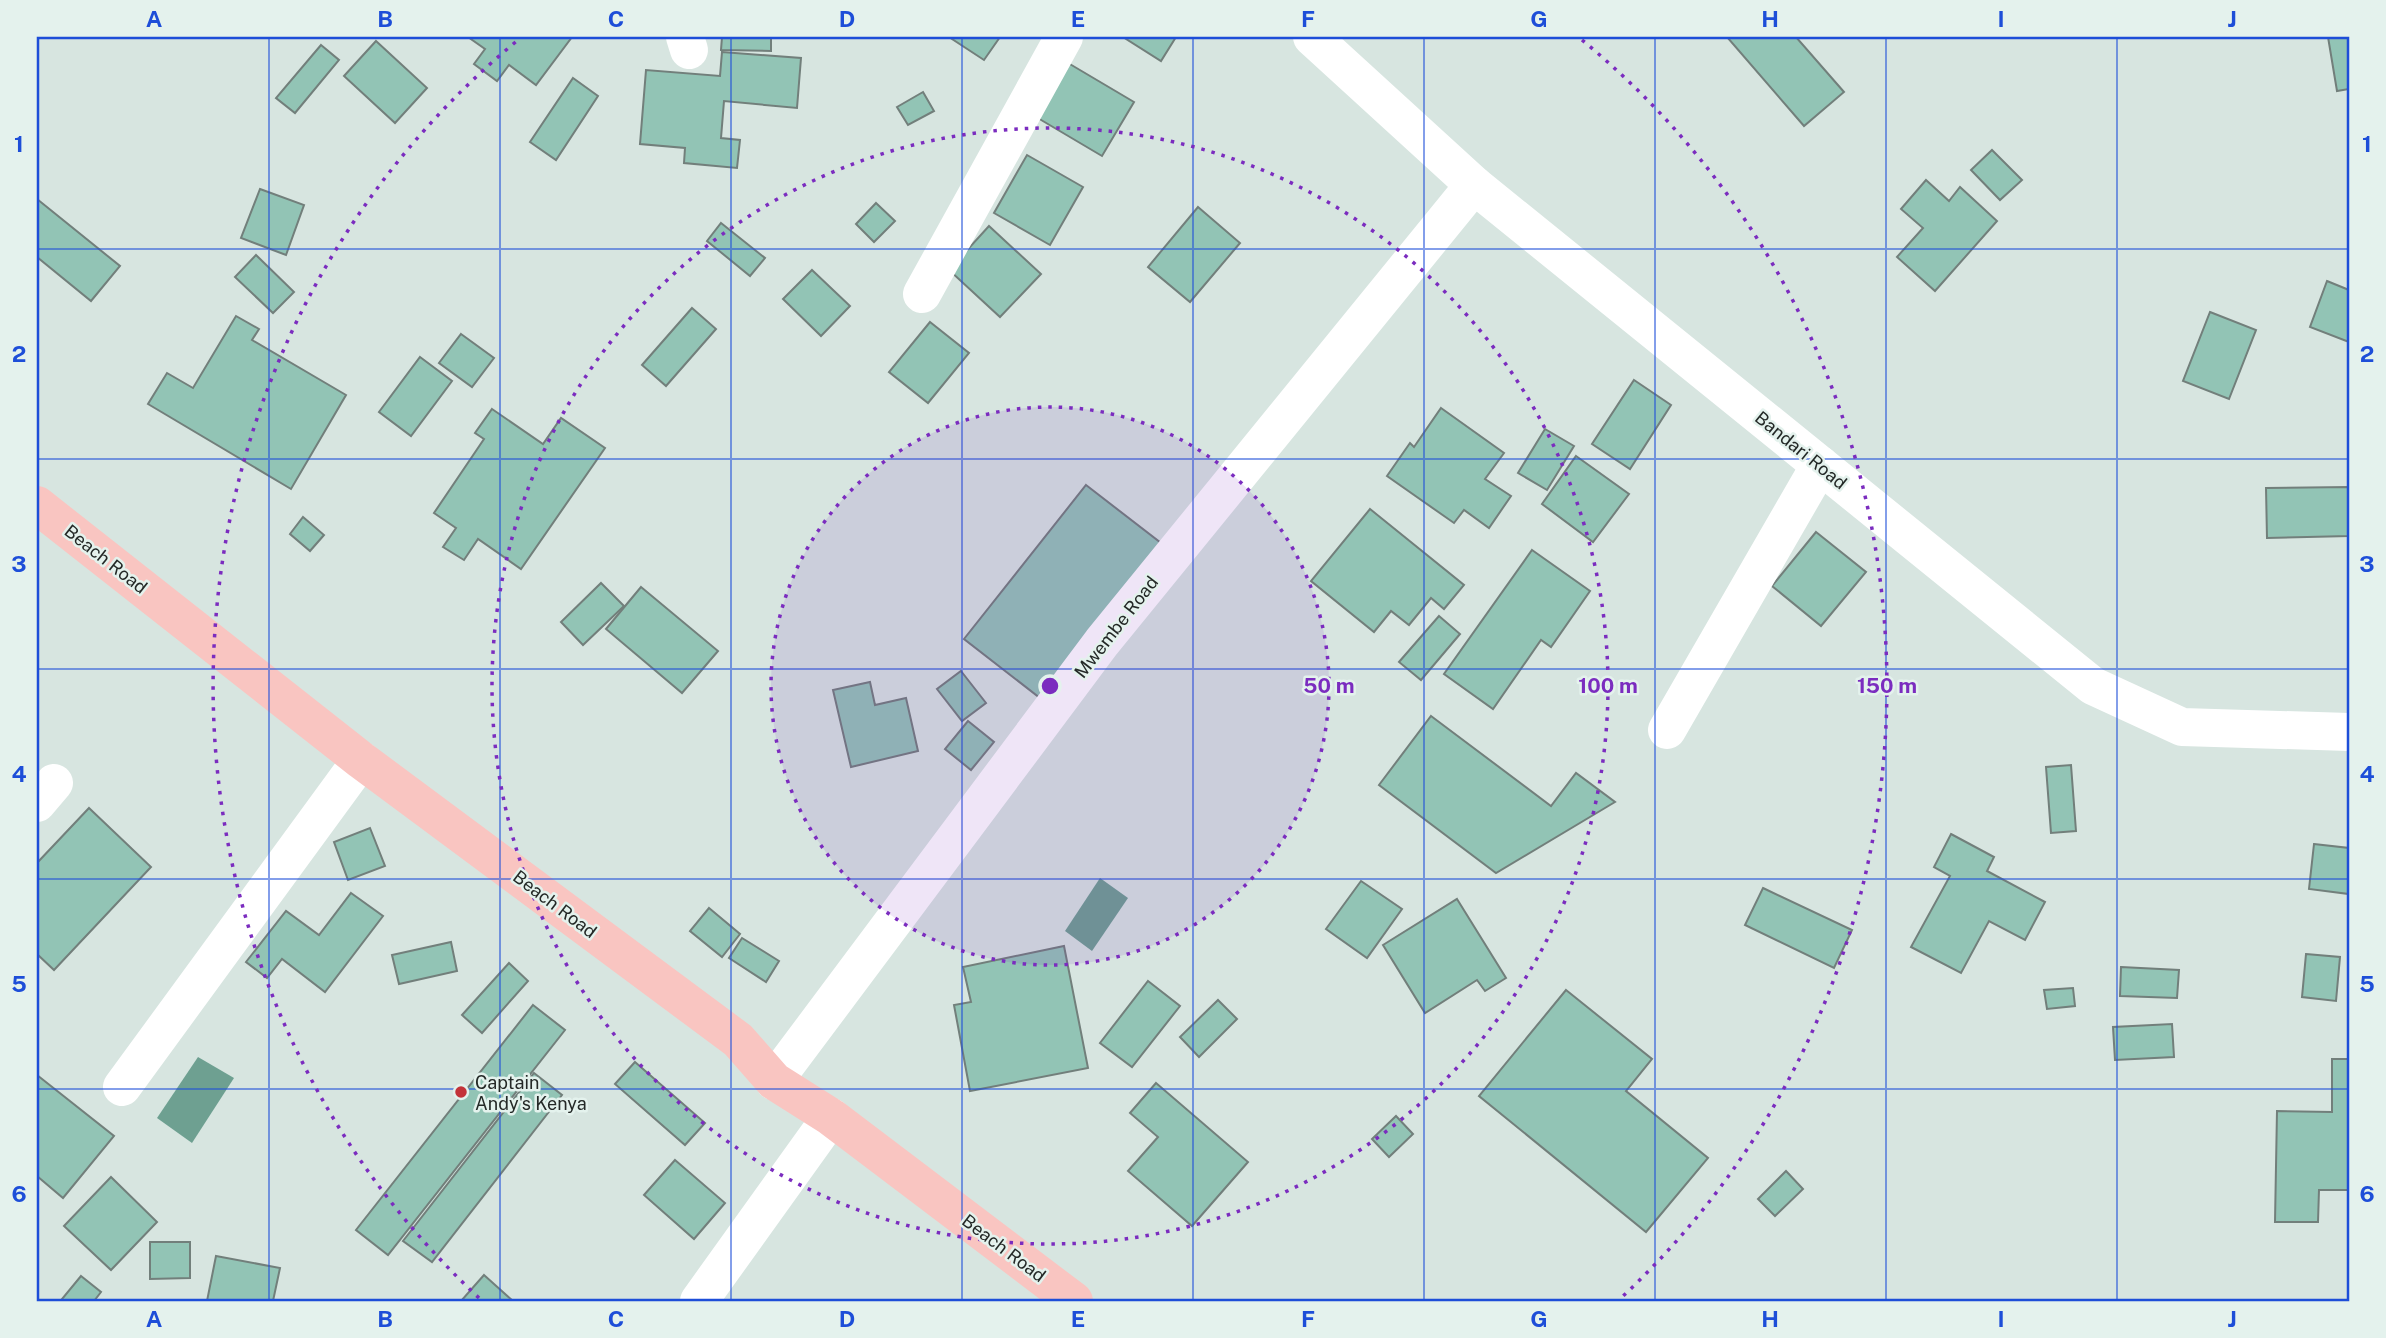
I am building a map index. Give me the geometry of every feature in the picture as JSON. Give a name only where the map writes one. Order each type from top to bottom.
[{"type":"main road","name":"Beach Road","points":[[37,505],[361,760],[738,1040],[774,1081],[831,1117],[1074,1301]]},
{"type":"street","points":[[922,294],[1064,37]]},
{"type":"street","name":"Bandari Road","points":[[1314,37],[1474,185],[2093,686],[2182,727],[2349,732]]},
{"type":"street","name":"Mwembe Road","points":[[774,1081],[1102,642],[1474,185]]},
{"type":"street","points":[[1667,730],[1820,465]]},
{"type":"street","points":[[122,1087],[361,760]]},
{"type":"street","points":[[699,1301],[831,1117]]},
{"type":"shaded area","points":[[1100,878],[1128,898],[1092,951],[1065,931]]},
{"type":"shaded area","points":[[198,1057],[234,1078],[192,1143],[157,1118]]},
{"type":"building","points":[[468,37],[572,37],[536,85],[509,65],[497,81],[474,64],[485,49]]},
{"type":"building","points":[[722,37],[771,37],[771,51],[721,50]]},
{"type":"building","points":[[949,37],[1000,37],[984,60]]},
{"type":"building","points":[[1123,37],[1176,37],[1161,61]]},
{"type":"building","points":[[1727,37],[1796,37],[1844,92],[1804,126]]},
{"type":"building","points":[[2328,37],[2349,37],[2349,89],[2337,91]]},
{"type":"building","points":[[376,41],[427,88],[395,123],[344,76]]},
{"type":"building","points":[[321,45],[339,60],[295,113],[276,98]]},
{"type":"building","points":[[722,52],[801,58],[797,108],[724,101],[721,138],[740,140],[737,168],[684,163],[685,148],[640,144],[646,70],[720,76]]},
{"type":"building","points":[[1063,60],[1134,102],[1102,156],[1031,114]]},
{"type":"building","points":[[573,78],[598,96],[556,160],[530,142]]},
{"type":"building","points":[[923,92],[934,111],[908,125],[897,107]]},
{"type":"building","points":[[1992,150],[2022,180],[2000,200],[1971,170]]},
{"type":"building","points":[[1027,155],[1083,187],[1050,245],[994,213]]},
{"type":"building","points":[[1926,180],[1949,201],[1960,187],[1997,221],[1935,291],[1897,257],[1923,228],[1901,209]]},
{"type":"building","points":[[260,189],[304,205],[286,255],[241,238]]},
{"type":"building","points":[[37,199],[120,266],[91,301],[37,257]]},
{"type":"building","points":[[876,203],[895,221],[874,242],[856,224]]},
{"type":"building","points":[[1198,207],[1240,243],[1190,302],[1148,267]]},
{"type":"building","points":[[721,223],[765,258],[750,276],[707,241]]},
{"type":"building","points":[[989,226],[1041,274],[1000,317],[949,270]]},
{"type":"building","points":[[256,255],[294,292],[273,313],[235,277]]},
{"type":"building","points":[[812,270],[850,306],[821,336],[783,299]]},
{"type":"building","points":[[2327,281],[2349,290],[2349,342],[2310,327]]},
{"type":"building","points":[[692,308],[716,329],[666,386],[642,365]]},
{"type":"building","points":[[2210,312],[2256,330],[2229,399],[2183,381]]},
{"type":"building","points":[[236,316],[259,329],[252,340],[346,395],[291,489],[148,404],[167,373],[193,388]]},
{"type":"building","points":[[930,322],[969,353],[928,403],[889,372]]},
{"type":"building","points":[[461,334],[494,358],[472,387],[439,363]]},
{"type":"building","points":[[420,357],[452,381],[411,436],[379,412]]},
{"type":"building","points":[[1634,380],[1671,405],[1630,469],[1592,444]]},
{"type":"building","points":[[1441,408],[1504,453],[1485,479],[1511,496],[1489,528],[1464,510],[1454,523],[1387,476],[1410,443],[1414,447]]},
{"type":"building","points":[[492,409],[543,444],[561,418],[605,448],[521,569],[478,539],[464,560],[443,547],[456,528],[434,513],[484,439],[475,433]]},
{"type":"building","points":[[1545,429],[1574,446],[1547,490],[1518,473]]},
{"type":"building","points":[[1576,456],[1629,494],[1593,542],[1542,504]]},
{"type":"building","points":[[1086,485],[1161,543],[1040,698],[964,639]]},
{"type":"building","points":[[2349,487],[2349,536],[2267,538],[2266,488]]},
{"type":"building","points":[[1370,509],[1464,585],[1444,609],[1431,598],[1409,625],[1391,611],[1374,632],[1311,581]]},
{"type":"building","points":[[303,517],[324,535],[310,551],[290,534]]},
{"type":"building","points":[[1816,532],[1866,572],[1821,626],[1772,586]]},
{"type":"building","points":[[1532,550],[1590,591],[1551,647],[1541,640],[1493,709],[1444,674]]},
{"type":"building","points":[[601,583],[624,606],[583,645],[561,622]]},
{"type":"building","points":[[641,587],[718,651],[682,693],[606,629]]},
{"type":"building","points":[[1439,616],[1460,634],[1421,680],[1399,662]]},
{"type":"building","points":[[961,671],[986,703],[962,721],[937,689]]},
{"type":"building","points":[[870,682],[875,705],[906,698],[918,751],[851,767],[833,690]]},
{"type":"building","points":[[1431,716],[1551,806],[1576,773],[1615,802],[1496,873],[1379,785]]},
{"type":"building","points":[[968,721],[994,742],[971,770],[945,749]]},
{"type":"building","points":[[2071,765],[2076,831],[2051,833],[2046,767]]},
{"type":"building","points":[[89,808],[151,867],[54,970],[37,954],[37,863]]},
{"type":"building","points":[[370,828],[385,866],[348,880],[334,842]]},
{"type":"building","points":[[1951,834],[1994,857],[1987,871],[2045,902],[2025,940],[1989,921],[1961,973],[1911,947],[1950,876],[1934,867]]},
{"type":"building","points":[[2314,844],[2349,848],[2349,894],[2309,889]]},
{"type":"building","points":[[1361,881],[1402,909],[1367,958],[1326,929]]},
{"type":"building","points":[[1763,888],[1852,930],[1834,968],[1745,925]]},
{"type":"building","points":[[351,893],[383,916],[325,992],[282,959],[267,978],[246,962],[286,911],[319,935]]},
{"type":"building","points":[[1457,899],[1506,978],[1485,991],[1477,980],[1425,1013],[1383,945]]},
{"type":"building","points":[[709,908],[740,934],[722,957],[690,931]]},
{"type":"building","points":[[742,938],[779,961],[766,982],[729,958]]},
{"type":"building","points":[[451,942],[457,971],[399,984],[392,955]]},
{"type":"building","points":[[1064,946],[1088,1068],[970,1091],[954,1005],[971,1002],[963,967]]},
{"type":"building","points":[[2306,954],[2340,957],[2336,1001],[2302,997]]},
{"type":"building","points":[[509,963],[528,981],[482,1033],[462,1015]]},
{"type":"building","points":[[2121,967],[2179,970],[2177,998],[2120,996]]},
{"type":"building","points":[[1148,981],[1180,1006],[1132,1067],[1100,1043]]},
{"type":"building","points":[[2073,988],[2075,1006],[2047,1009],[2044,990]]},
{"type":"building","points":[[1566,990],[1652,1059],[1626,1091],[1708,1158],[1646,1232],[1479,1096]]},
{"type":"building","points":[[1218,1000],[1237,1019],[1199,1057],[1180,1037]]},
{"type":"building","points":[[533,1005],[565,1030],[388,1255],[356,1230]]},
{"type":"building","points":[[2172,1024],[2174,1057],[2115,1060],[2113,1027]]},
{"type":"building","points":[[2332,1059],[2349,1059],[2349,1190],[2319,1190],[2318,1222],[2275,1222],[2277,1111],[2332,1112]]},
{"type":"building","points":[[635,1062],[705,1123],[685,1145],[615,1084]]},
{"type":"building","points":[[534,1073],[562,1095],[432,1262],[403,1241]]},
{"type":"building","points":[[37,1075],[114,1136],[63,1198],[37,1176]]},
{"type":"building","points":[[1156,1083],[1248,1162],[1192,1226],[1128,1171],[1158,1137],[1130,1113]]},
{"type":"building","points":[[1396,1116],[1413,1134],[1389,1157],[1372,1139]]},
{"type":"building","points":[[675,1160],[725,1203],[694,1239],[644,1195]]},
{"type":"building","points":[[1786,1171],[1803,1189],[1775,1216],[1758,1199]]},
{"type":"building","points":[[111,1177],[157,1222],[111,1270],[64,1226]]},
{"type":"building","points":[[150,1242],[190,1242],[190,1278],[150,1279]]},
{"type":"building","points":[[216,1256],[280,1268],[273,1301],[207,1301]]},
{"type":"building","points":[[484,1275],[513,1301],[461,1301]]},
{"type":"building","points":[[81,1276],[101,1292],[94,1301],[62,1299]]},
{"type":"place","name":"Captain Andy's Kenya","points":[[461,1092]]}]
